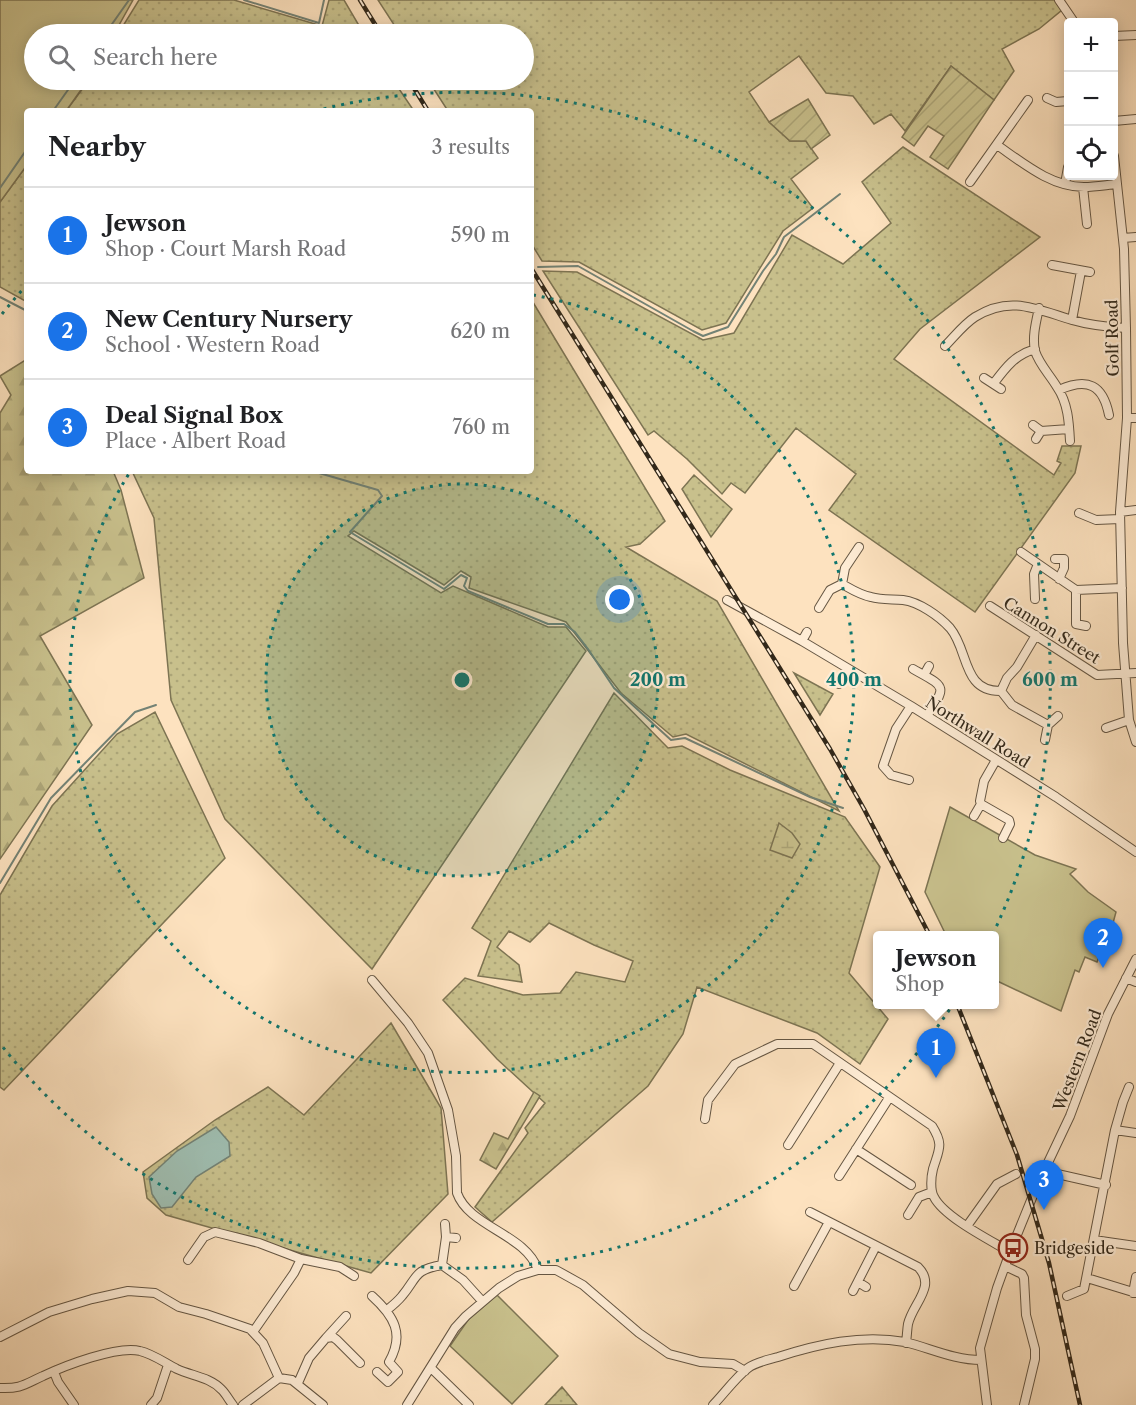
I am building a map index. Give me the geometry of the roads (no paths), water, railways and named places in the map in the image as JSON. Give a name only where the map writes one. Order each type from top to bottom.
[{"type":"street","points":[[1059,0],[1071,18]]},
{"type":"street","points":[[1118,36],[1136,35]]},
{"type":"street","points":[[1047,98],[1056,102],[1064,101]]},
{"type":"street","points":[[970,182],[1028,100]]},
{"type":"street","points":[[1014,102],[1021,109]]},
{"type":"street","points":[[1118,121],[1136,119]]},
{"type":"street","points":[[997,145],[1049,179],[1083,187],[1117,184]]},
{"type":"street","points":[[1065,184],[1066,180]]},
{"type":"street","name":"Golf Road","points":[[1116,180],[1123,238],[1126,328],[1127,418],[1120,515],[1122,588],[1129,720],[1136,742]]},
{"type":"street","points":[[1083,187],[1082,215],[1087,224]]},
{"type":"street","points":[[1123,238],[1136,237]]},
{"type":"street","points":[[1052,265],[1063,263],[1085,271],[1072,320]]},
{"type":"street","points":[[945,346],[972,318],[989,309],[1007,306],[1023,305],[1039,308],[1072,320],[1126,328]]},
{"type":"street","points":[[1039,308],[1034,336],[1035,349],[1039,360],[1059,390],[1068,414],[1070,441]]},
{"type":"street","points":[[984,378],[997,386],[1011,360],[1035,349]]},
{"type":"street","points":[[1059,390],[1072,384],[1084,383],[1094,387],[1101,392],[1103,406],[1109,415]]},
{"type":"street","points":[[1127,418],[1136,418]]},
{"type":"street","points":[[1033,425],[1041,431],[1069,429]]},
{"type":"street","points":[[1036,439],[1041,431]]},
{"type":"street","points":[[1079,513],[1096,520],[1136,510]]},
{"type":"street","points":[[842,584],[850,552],[859,547]]},
{"type":"street","points":[[1021,552],[1076,590],[1122,588]]},
{"type":"street","points":[[1055,560],[1064,559],[1064,568],[1059,579]]},
{"type":"street","points":[[1035,599],[1034,574],[1038,564]]},
{"type":"street","points":[[842,584],[859,594],[871,597],[904,596],[921,605],[949,627],[957,638],[968,671],[975,680],[985,689],[1000,691],[1012,705],[1048,725]]},
{"type":"street","points":[[825,604],[831,590],[842,584]]},
{"type":"street","points":[[1076,590],[1076,624],[1086,626]]},
{"type":"street","name":"Northwall Road","points":[[727,600],[802,640],[911,706],[1056,797],[1136,852]]},
{"type":"street","name":"Cannon Street","points":[[990,606],[1097,675],[1136,673]]},
{"type":"street","points":[[802,640],[807,632]]},
{"type":"street","points":[[1000,691],[1036,635]]},
{"type":"street","points":[[924,675],[930,666]]},
{"type":"street","points":[[839,684],[848,669]]},
{"type":"street","points":[[913,669],[939,684],[942,690],[927,716]]},
{"type":"street","points":[[909,780],[891,775],[883,766],[896,729],[911,706]]},
{"type":"street","points":[[1045,740],[1048,725],[1058,716]]},
{"type":"street","points":[[1106,728],[1129,720]]},
{"type":"street","points":[[974,816],[981,804],[984,781],[996,760]]},
{"type":"street","points":[[981,804],[1009,820],[1010,824],[1003,838]]},
{"type":"street","name":"Western Road","points":[[987,1405],[980,1348],[1005,1266],[1044,1171],[1070,1116],[1108,1014],[1136,959]]},
{"type":"street","points":[[1126,978],[1136,982]]},
{"type":"street","points":[[372,980],[408,1023],[428,1053],[448,1110],[454,1142],[459,1201],[530,1255],[538,1270]]},
{"type":"street","points":[[705,1119],[708,1100],[735,1064],[777,1044],[813,1044],[888,1098],[932,1126],[941,1140],[932,1172],[934,1198],[945,1211],[1010,1252]]},
{"type":"street","points":[[788,1145],[840,1063]]},
{"type":"street","points":[[1067,1296],[1084,1289],[1116,1130],[1129,1087]]},
{"type":"street","points":[[839,1176],[888,1098]]},
{"type":"street","points":[[1116,1130],[1136,1133]]},
{"type":"street","points":[[856,1149],[911,1185]]},
{"type":"street","points":[[1044,1171],[1106,1185]]},
{"type":"street","points":[[967,1226],[997,1184],[1016,1174]]},
{"type":"street","points":[[908,1215],[919,1197],[933,1192]]},
{"type":"street","points":[[810,1212],[918,1268],[926,1279],[926,1285],[909,1322],[906,1343]]},
{"type":"street","points":[[794,1286],[829,1222]]},
{"type":"street","points":[[442,1264],[446,1237],[445,1224]]},
{"type":"street","points":[[188,1260],[204,1237],[215,1232],[259,1243],[301,1259],[340,1267],[354,1276]]},
{"type":"street","points":[[446,1237],[456,1238]]},
{"type":"street","points":[[1094,1240],[1136,1246]]},
{"type":"street","points":[[853,1291],[876,1246]]},
{"type":"street","points":[[253,1332],[294,1273],[301,1259]]},
{"type":"street","points":[[442,1264],[464,1280],[482,1301]]},
{"type":"street","points":[[387,1310],[401,1297],[415,1276],[422,1270],[442,1264]]},
{"type":"street","points":[[1005,1266],[1022,1274],[1024,1278],[1026,1315],[1034,1338],[1035,1359],[1024,1405]]},
{"type":"street","points":[[407,1405],[455,1328],[482,1301],[518,1276],[538,1270],[556,1270],[583,1285],[639,1333],[669,1354],[700,1362],[733,1364],[745,1371]]},
{"type":"street","points":[[1087,1278],[1134,1293],[1136,1277]]},
{"type":"street","points":[[858,1282],[866,1287]]},
{"type":"street","points":[[0,1337],[49,1312],[111,1294],[155,1293],[179,1308],[206,1314],[253,1332],[263,1343],[279,1378]]},
{"type":"street","points":[[372,1296],[387,1310],[397,1330],[394,1354],[388,1362],[398,1372],[388,1382],[377,1372]]},
{"type":"street","points":[[298,1383],[309,1358],[346,1316]]},
{"type":"street","points":[[326,1338],[333,1337],[360,1362]]},
{"type":"street","points":[[712,1405],[745,1371],[762,1362],[798,1350],[831,1343],[874,1339],[906,1343],[968,1360],[981,1360]]},
{"type":"street","points":[[0,1388],[23,1387],[90,1358],[125,1350],[141,1351],[208,1381],[222,1390],[233,1405]]},
{"type":"street","points":[[151,1405],[157,1398],[168,1365]]},
{"type":"street","points":[[431,1368],[469,1405]]},
{"type":"street","points":[[54,1372],[74,1405]]},
{"type":"street","points":[[243,1405],[279,1378],[298,1383],[323,1405]]},
{"type":"waterway","points":[[112,24],[129,0]]},
{"type":"waterway","points":[[244,0],[319,23],[324,0]]},
{"type":"waterway","points":[[55,108],[68,90]]},
{"type":"waterway","points":[[0,188],[24,153]]},
{"type":"waterway","points":[[538,267],[578,266],[703,336],[728,327],[776,254],[784,237],[840,194]]},
{"type":"waterway","points":[[0,297],[24,309]]},
{"type":"waterway","points":[[322,474],[378,490],[382,496],[350,532],[444,589],[461,575],[467,578],[464,586],[468,591],[548,624],[564,624],[575,632],[614,688],[671,740],[685,738],[810,797],[843,808]]},
{"type":"waterway","points":[[0,883],[51,798],[135,712],[156,705]]},
{"type":"railway","points":[[360,0],[375,24]]},
{"type":"railway","points":[[415,90],[426,108]]},
{"type":"railway","points":[[534,273],[830,749],[927,931]]},
{"type":"railway","points":[[959,1009],[1017,1155],[1049,1263],[1080,1405]]},
{"type":"place","name":"New Century Nursery","points":[[1103,968]]},
{"type":"place","name":"Jewson","points":[[936,1078]]},
{"type":"place","name":"Deal Signal Box","points":[[1044,1210]]},
{"type":"place","name":"Bridgeside","points":[[1013,1248]]}]
